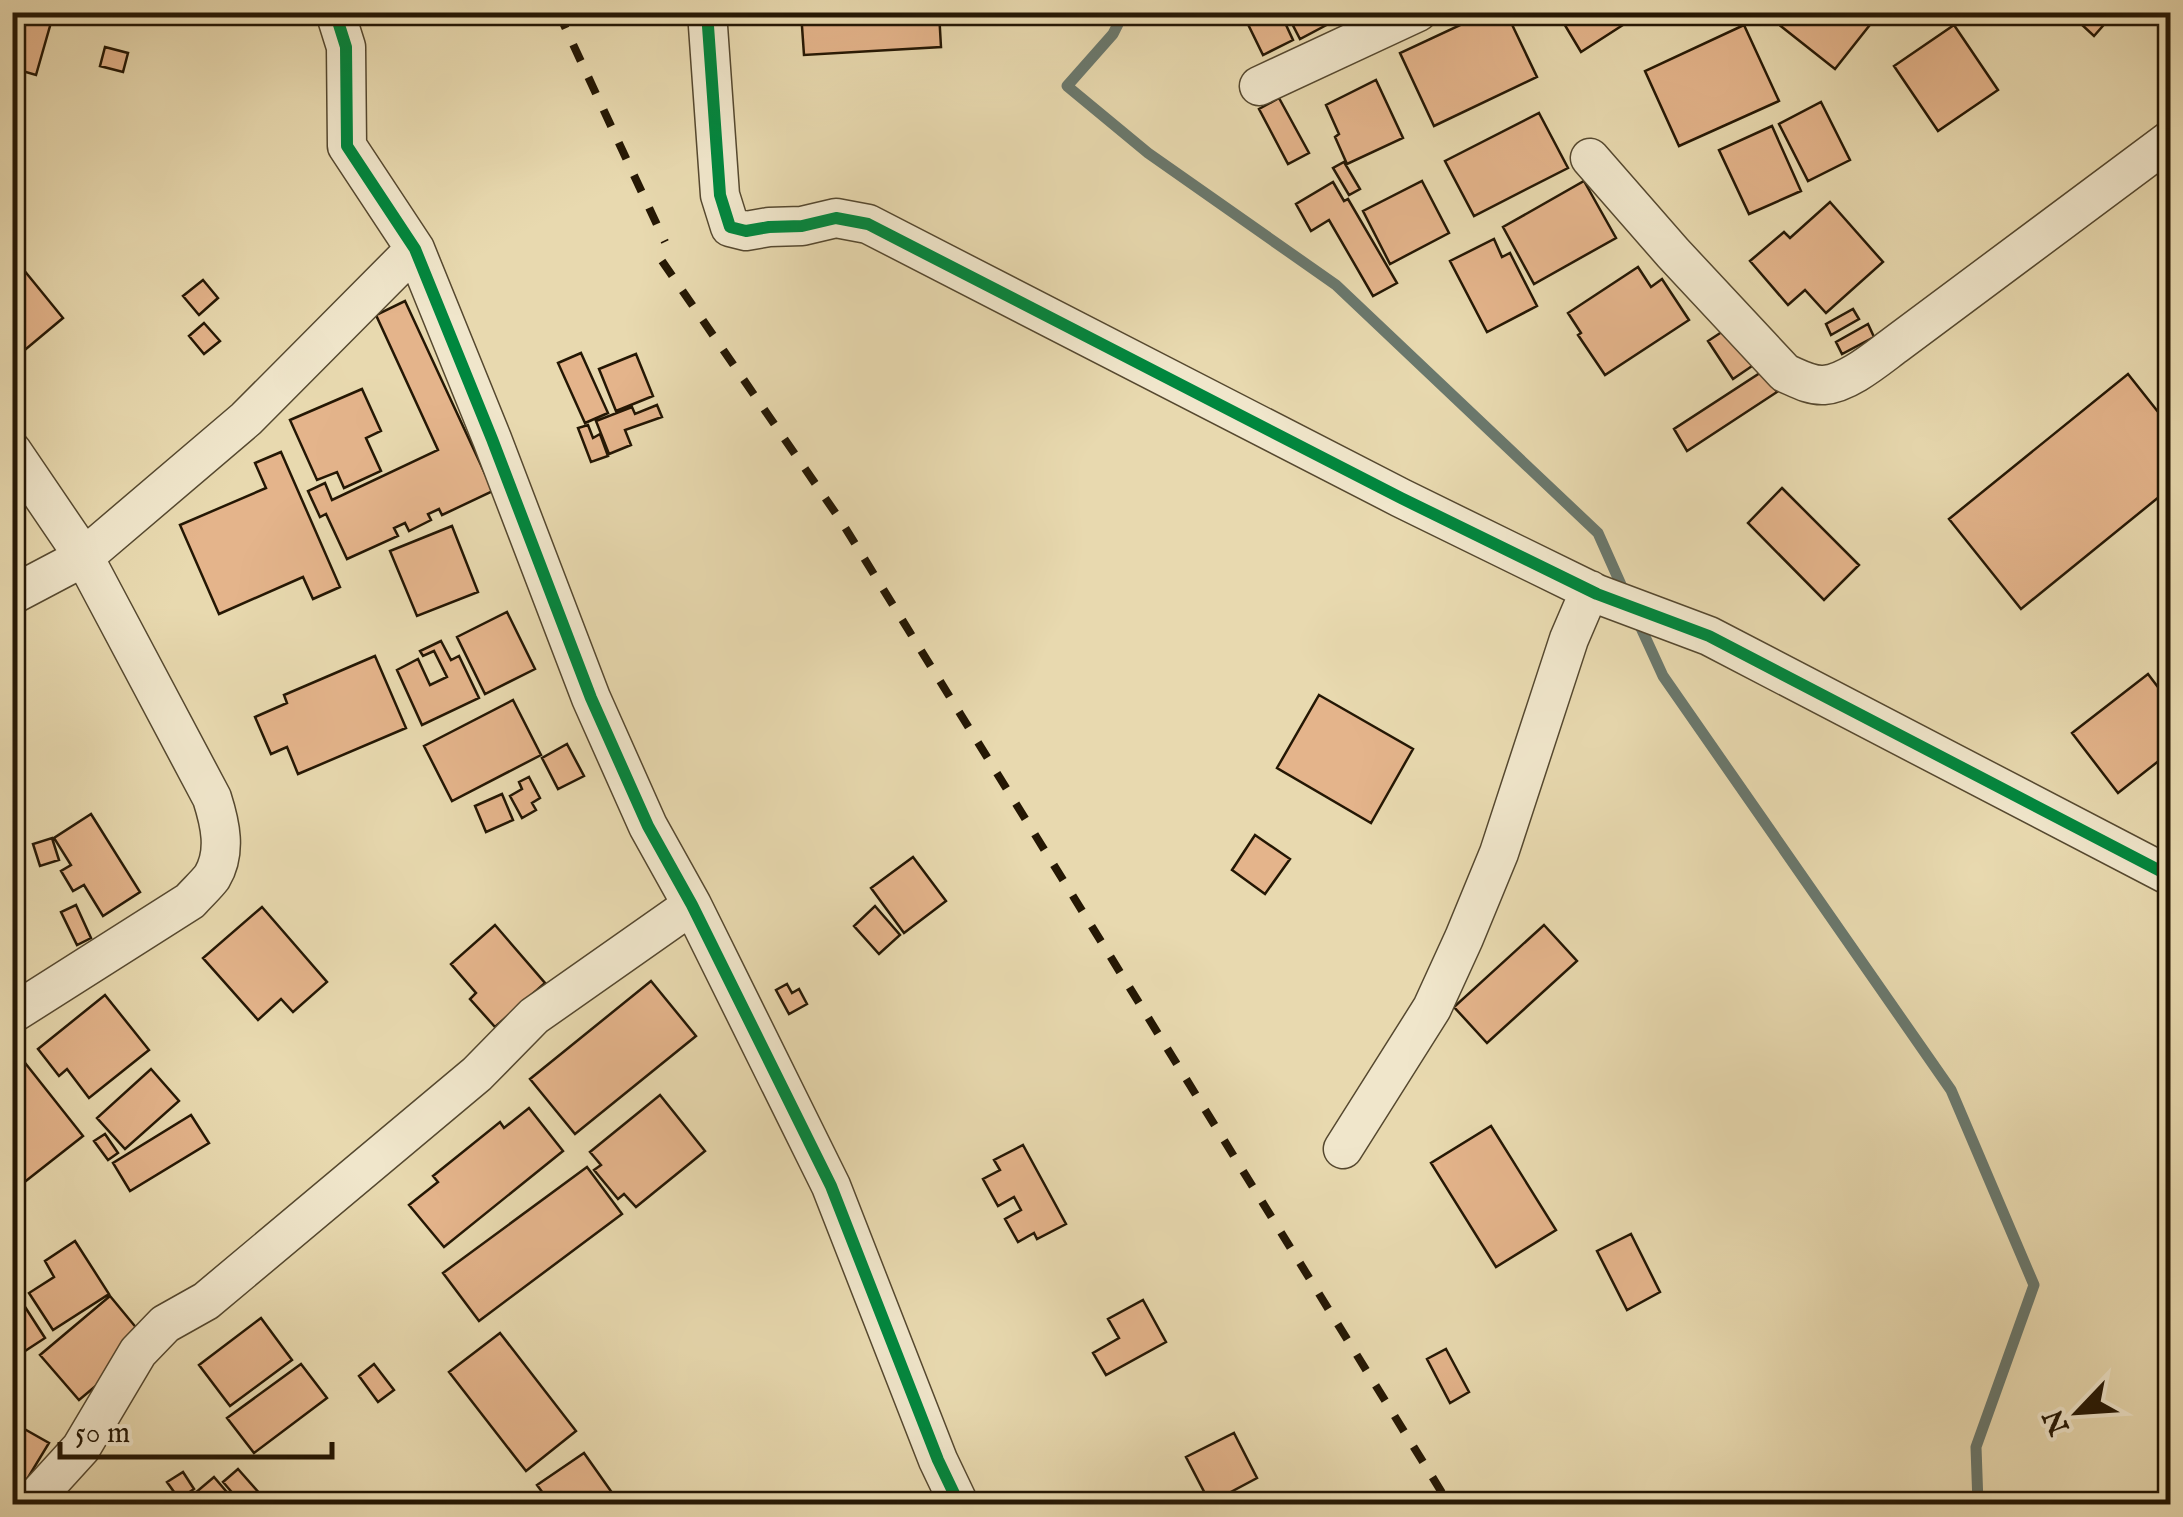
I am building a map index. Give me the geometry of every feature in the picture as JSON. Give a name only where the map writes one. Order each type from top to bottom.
[{"type":"street","points":[[335,12],[346,48],[346,146],[415,249],[591,698],[648,826],[692,905],[831,1186],[938,1460],[959,1504]]},
{"type":"street","points":[[707,12],[720,194],[730,227],[746,232],[836,218],[868,224],[1401,498],[1594,592],[1709,636],[2170,876]]},
{"type":"street","points":[[1259,86],[1418,12]]},
{"type":"street","points":[[1590,158],[1785,373],[1808,384],[1824,385],[1859,370],[2170,140]]},
{"type":"street","points":[[12,596],[84,557],[246,420],[415,249]]},
{"type":"street","points":[[12,451],[84,557],[212,798],[221,826],[220,852],[213,875],[190,901],[12,1014]]},
{"type":"street","points":[[1343,1149],[1432,1008],[1464,938],[1498,853],[1569,639],[1594,592]]},
{"type":"street","points":[[30,1504],[81,1448],[138,1352],[165,1324],[206,1301],[236,1276],[477,1074],[534,1016],[692,905]]},
{"type":"building","points":[[12,12],[54,12],[36,75],[12,68]]},
{"type":"building","points":[[801,12],[939,12],[941,47],[804,55]]},
{"type":"building","points":[[1242,12],[1280,12],[1293,40],[1263,55]]},
{"type":"building","points":[[1286,12],[1351,12],[1300,39]]},
{"type":"building","points":[[1488,12],[1506,12],[1537,77],[1434,126],[1400,53]]},
{"type":"building","points":[[1557,12],[1643,12],[1581,52]]},
{"type":"building","points":[[1777,12],[1861,12],[1873,21],[1835,69],[1777,23],[1782,16]]},
{"type":"building","points":[[2068,12],[2115,12],[2094,36]]},
{"type":"building","points":[[1744,25],[1779,101],[1679,146],[1645,71]]},
{"type":"building","points":[[1954,25],[1998,90],[1938,131],[1894,66]]},
{"type":"building","points":[[105,47],[128,53],[123,72],[100,66]]},
{"type":"building","points":[[1376,80],[1403,138],[1347,164],[1326,105]]},
{"type":"building","points":[[1279,98],[1309,153],[1288,164],[1259,109]]},
{"type":"building","points":[[1821,102],[1850,160],[1808,181],[1779,124]]},
{"type":"building","points":[[1539,113],[1568,168],[1474,216],[1445,161]]},
{"type":"building","points":[[1772,126],[1801,191],[1749,214],[1719,150]]},
{"type":"building","points":[[1344,162],[1360,189],[1349,195],[1333,168]]},
{"type":"building","points":[[1422,181],[1449,233],[1390,264],[1363,211]]},
{"type":"building","points":[[1584,181],[1616,238],[1534,284],[1503,227]]},
{"type":"building","points":[[1333,182],[1344,201],[1348,199],[1397,283],[1373,296],[1329,220],[1311,231],[1296,204]]},
{"type":"building","points":[[1830,202],[1883,262],[1826,313],[1805,290],[1788,305],[1750,261],[1784,232],[1790,238]]},
{"type":"building","points":[[1494,239],[1502,257],[1510,253],[1537,306],[1487,332],[1450,261]]},
{"type":"building","points":[[1638,267],[1651,287],[1662,279],[1689,320],[1605,375],[1568,313]]},
{"type":"building","points":[[23,269],[63,318],[20,354],[12,344],[12,277]]},
{"type":"building","points":[[203,280],[218,298],[199,315],[183,296]]},
{"type":"building","points":[[405,301],[493,491],[442,515],[439,509],[428,514],[431,520],[409,531],[405,523],[394,528],[398,536],[347,559],[326,514],[320,517],[308,491],[325,483],[332,500],[438,450],[376,315]]},
{"type":"building","points":[[1853,309],[1859,319],[1831,335],[1826,324]]},
{"type":"building","points":[[204,323],[220,341],[204,354],[189,336]]},
{"type":"building","points":[[1734,324],[1758,362],[1733,379],[1708,341]]},
{"type":"building","points":[[1868,324],[1874,337],[1842,354],[1836,342]]},
{"type":"building","points":[[581,353],[608,413],[585,423],[558,363]]},
{"type":"building","points":[[636,354],[653,396],[616,411],[599,369]]},
{"type":"building","points":[[1763,371],[1777,392],[1687,451],[1674,429]]},
{"type":"building","points":[[2128,374],[2170,427],[2170,488],[2021,609],[1949,519]]},
{"type":"building","points":[[362,389],[381,431],[366,438],[381,471],[344,488],[337,472],[317,480],[290,420]]},
{"type":"building","points":[[657,405],[662,417],[625,430],[631,445],[609,454],[596,421],[632,407],[635,414]]},
{"type":"building","points":[[588,425],[593,438],[600,434],[608,456],[591,462],[578,428]]},
{"type":"building","points":[[281,452],[340,587],[313,599],[303,577],[219,614],[180,525],[266,488],[255,463]]},
{"type":"building","points":[[1782,488],[1859,565],[1824,600],[1748,523]]},
{"type":"building","points":[[452,526],[478,592],[417,616],[390,551]]},
{"type":"building","points":[[507,612],[535,669],[485,694],[457,637]]},
{"type":"building","points":[[441,641],[451,660],[459,656],[479,698],[422,725],[397,670],[418,659],[430,685],[447,677],[434,651],[423,656],[420,651]]},
{"type":"building","points":[[375,656],[406,728],[298,774],[287,747],[271,754],[255,717],[287,703],[284,695]]},
{"type":"building","points":[[2148,674],[2170,703],[2170,752],[2118,793],[2072,733]]},
{"type":"building","points":[[1319,695],[1413,749],[1371,823],[1277,768]]},
{"type":"building","points":[[513,700],[541,755],[452,801],[424,746]]},
{"type":"building","points":[[567,744],[584,776],[558,789],[542,758]]},
{"type":"building","points":[[529,777],[540,798],[532,803],[536,810],[522,818],[510,796],[522,789],[519,782]]},
{"type":"building","points":[[502,794],[513,820],[486,832],[475,806]]},
{"type":"building","points":[[91,814],[140,892],[103,916],[84,885],[73,891],[61,871],[71,865],[54,838]]},
{"type":"building","points":[[1255,835],[1290,859],[1265,894],[1232,870]]},
{"type":"building","points":[[52,838],[59,860],[40,866],[33,844]]},
{"type":"building","points":[[913,857],[946,901],[904,933],[871,888]]},
{"type":"building","points":[[76,905],[91,938],[77,945],[61,912]]},
{"type":"building","points":[[875,906],[900,935],[879,954],[854,926]]},
{"type":"building","points":[[262,907],[327,982],[293,1012],[281,999],[258,1020],[203,958]]},
{"type":"building","points":[[495,925],[545,983],[495,1027],[470,999],[476,993],[451,964]]},
{"type":"building","points":[[1544,925],[1577,961],[1487,1043],[1454,1007]]},
{"type":"building","points":[[651,981],[696,1036],[575,1134],[530,1079]]},
{"type":"building","points":[[787,984],[792,993],[799,989],[807,1004],[789,1014],[776,990]]},
{"type":"building","points":[[105,995],[149,1050],[89,1098],[67,1069],[59,1076],[38,1049]]},
{"type":"building","points":[[18,1054],[83,1136],[22,1184],[12,1173],[12,1058]]},
{"type":"building","points":[[151,1069],[179,1101],[125,1149],[97,1118]]},
{"type":"building","points":[[660,1095],[705,1151],[636,1207],[624,1194],[618,1199],[594,1170],[601,1165],[590,1152]]},
{"type":"building","points":[[529,1108],[563,1151],[444,1247],[409,1205],[438,1182],[433,1176],[500,1122],[504,1128]]},
{"type":"building","points":[[191,1115],[209,1143],[130,1191],[113,1163]]},
{"type":"building","points":[[1491,1126],[1556,1230],[1496,1267],[1431,1163]]},
{"type":"building","points":[[105,1134],[118,1153],[108,1160],[94,1141]]},
{"type":"building","points":[[1023,1145],[1066,1224],[1037,1239],[1034,1233],[1018,1242],[1005,1219],[1021,1210],[1014,1197],[998,1206],[983,1179],[1000,1170],[994,1160]]},
{"type":"building","points":[[587,1167],[622,1214],[479,1321],[443,1273]]},
{"type":"building","points":[[1631,1234],[1660,1292],[1627,1310],[1597,1251]]},
{"type":"building","points":[[75,1241],[109,1294],[53,1330],[29,1293],[54,1277],[45,1261]]},
{"type":"building","points":[[18,1296],[45,1338],[25,1351],[12,1332],[12,1299]]},
{"type":"building","points":[[110,1296],[148,1342],[79,1400],[40,1355]]},
{"type":"building","points":[[1143,1300],[1166,1342],[1106,1375],[1093,1353],[1119,1338],[1108,1319]]},
{"type":"building","points":[[261,1318],[292,1360],[230,1406],[199,1365]]},
{"type":"building","points":[[500,1333],[576,1431],[526,1471],[449,1372]]},
{"type":"building","points":[[1446,1349],[1469,1392],[1450,1403],[1427,1359]]},
{"type":"building","points":[[301,1364],[327,1398],[254,1453],[227,1418]]},
{"type":"building","points":[[374,1364],[394,1390],[378,1402],[359,1376]]},
{"type":"building","points":[[12,1422],[49,1443],[12,1504]]},
{"type":"building","points":[[1234,1433],[1257,1478],[1210,1503],[1186,1457]]},
{"type":"building","points":[[584,1453],[620,1504],[551,1504],[537,1485]]},
{"type":"building","points":[[238,1469],[269,1504],[242,1504],[223,1482]]},
{"type":"building","points":[[183,1472],[194,1489],[179,1499],[167,1482]]},
{"type":"building","points":[[214,1477],[237,1504],[193,1504],[188,1499]]},
{"type":"waterway","points":[[1124,12],[1113,34],[1067,86],[1148,153],[1336,285],[1598,533],[1626,596]]},
{"type":"waterway","points":[[1636,617],[1663,676],[1951,1090],[2034,1285],[1976,1447],[1978,1504]]},
{"type":"railway","points":[[558,12],[665,242]]},
{"type":"railway","points":[[662,261],[841,521],[1449,1504]]},
{"type":"cycle path","points":[[335,12],[346,47],[347,146],[415,249],[591,698],[648,826],[692,905],[831,1186],[938,1460],[959,1504]]},
{"type":"cycle path","points":[[707,12],[720,195],[730,227],[746,231],[802,226],[836,218],[868,224],[1401,498],[1597,594],[1709,636],[2170,876]]}]
